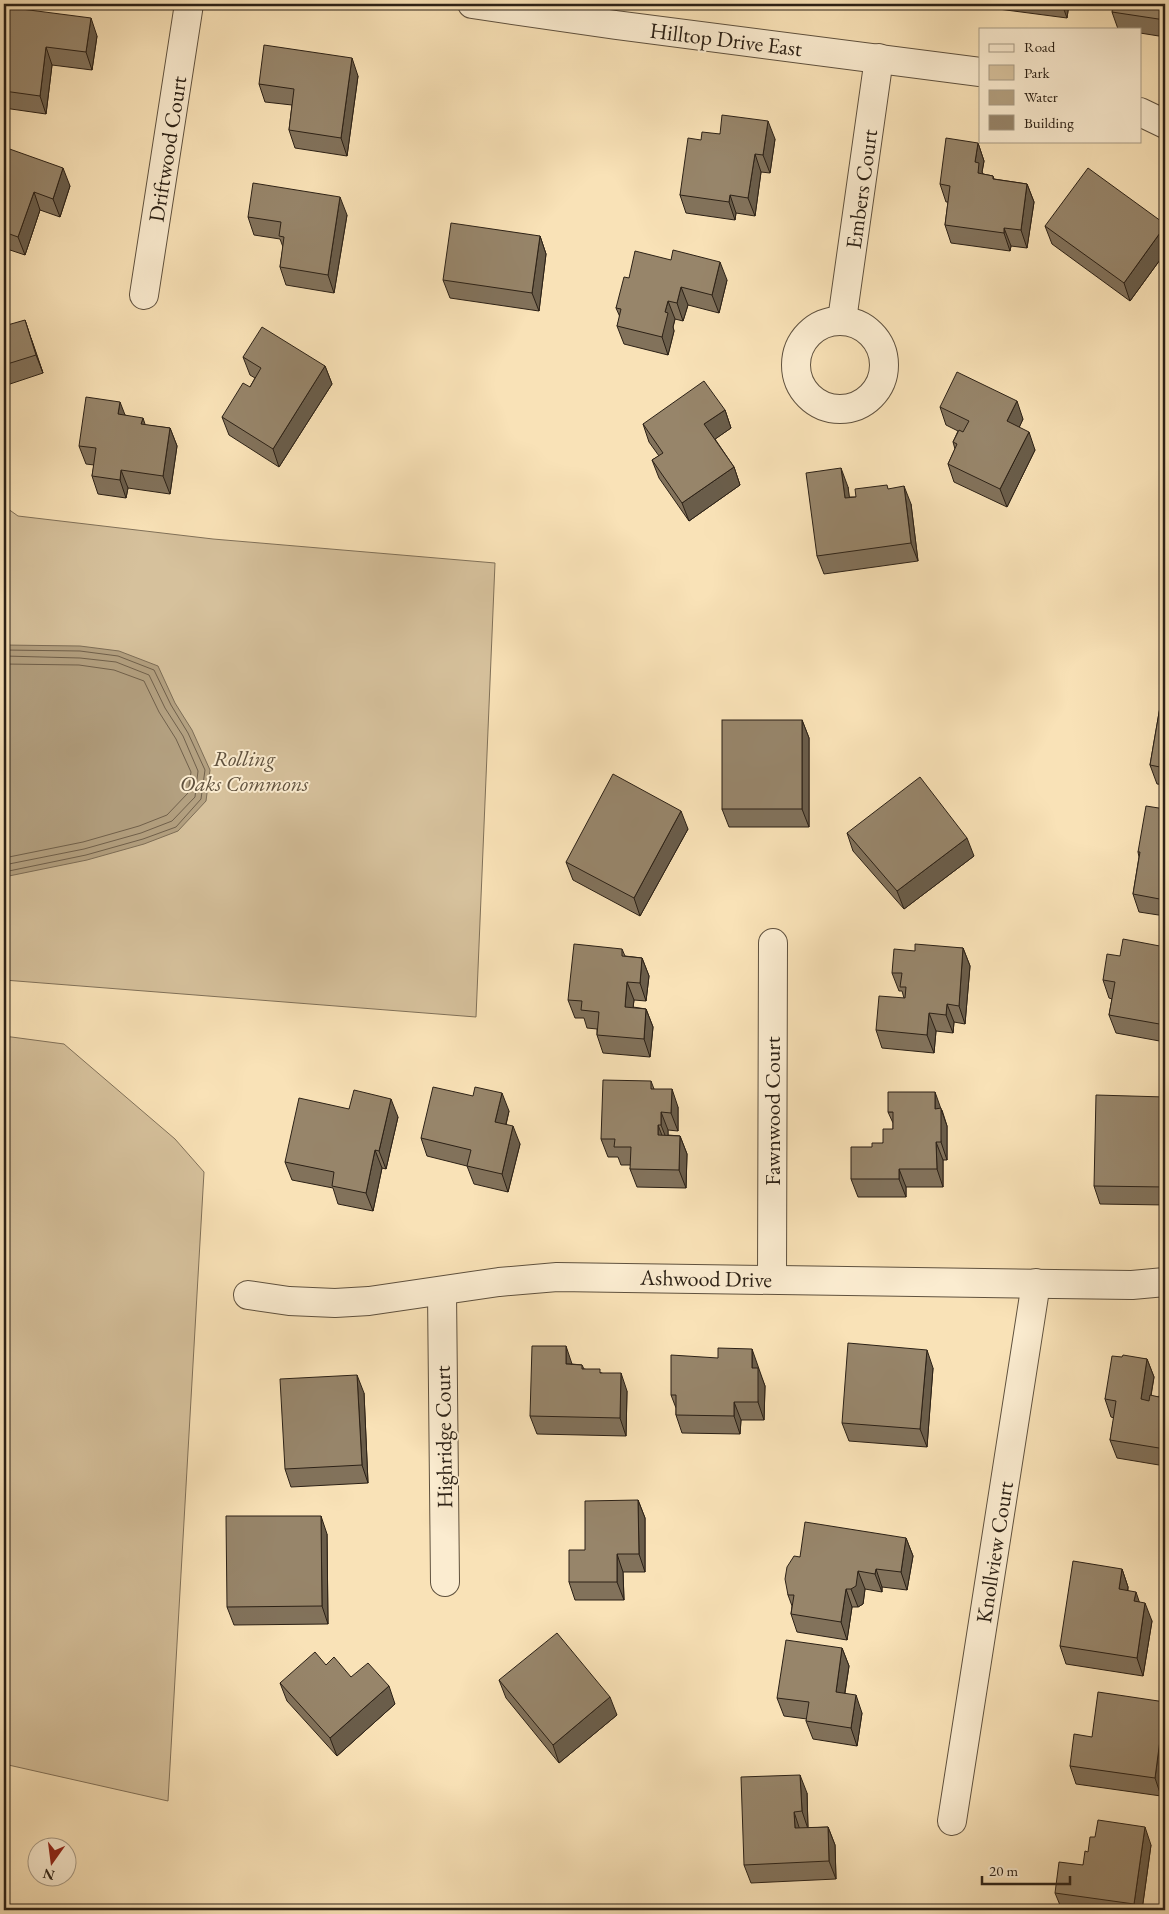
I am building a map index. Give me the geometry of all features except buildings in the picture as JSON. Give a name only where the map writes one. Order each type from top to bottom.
[{"type":"street","name":"Driftwood Court","points":[[144,295],[189,4]]},
{"type":"street","name":"Hilltop Drive East","points":[[472,4],[618,14],[879,58],[979,72]]},
{"type":"street","name":"Embers Court","points":[[842,320],[879,58]]},
{"type":"street","points":[[1142,113],[1165,124]]},
{"type":"street","name":"Fawnwood Court","points":[[772,943],[772,1279]]},
{"type":"street","name":"Ashwood Drive","points":[[248,1295],[290,1301],[369,1302],[499,1282],[556,1277],[1132,1285],[1165,1282]]},
{"type":"street","name":"Knollview Court","points":[[952,1821],[1036,1283]]},
{"type":"street","name":"Highridge Court","points":[[442,1292],[445,1582]]},
{"type":"green space","name":"Rolling Oaks Commons","points":[[4,506],[18,516],[213,539],[495,563],[476,1017],[4,980]]},
{"type":"green space","points":[[4,1036],[64,1044],[175,1139],[204,1172],[168,1801],[4,1764]]},
{"type":"water","points":[[4,645],[80,646],[119,651],[158,666],[175,703],[192,730],[210,770],[206,801],[178,831],[144,844],[87,860],[4,877]]}]
